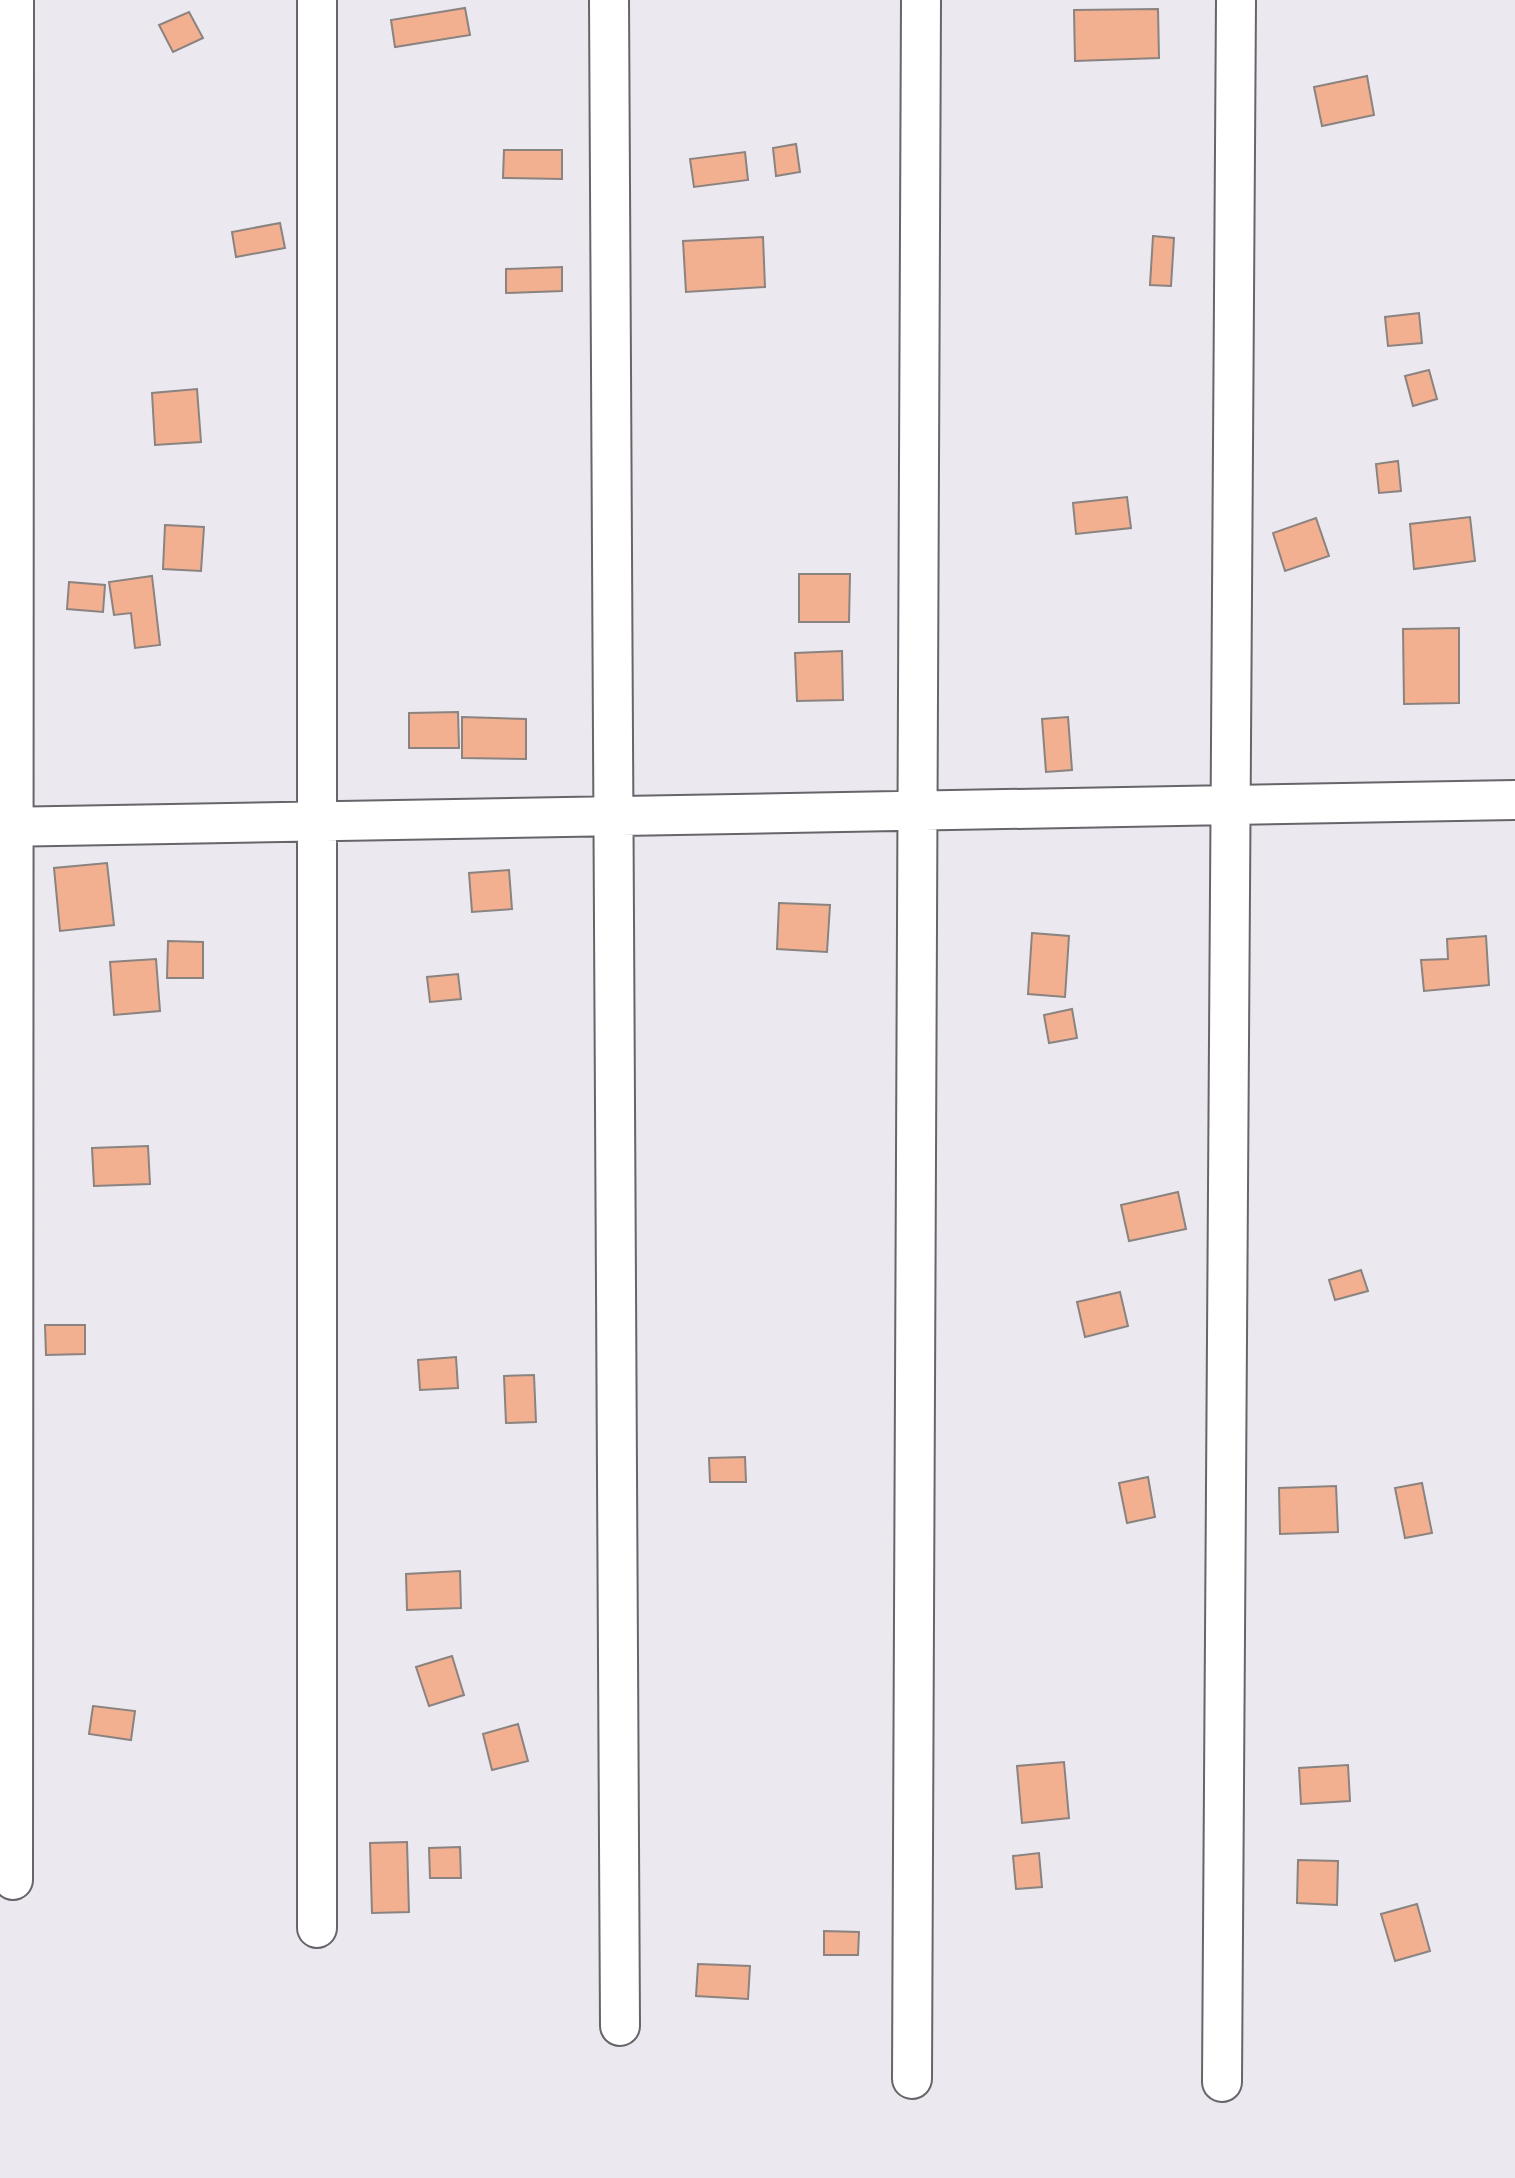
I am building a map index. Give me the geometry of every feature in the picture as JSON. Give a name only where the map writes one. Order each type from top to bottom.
[{"type":"street","points":[[13,1880],[7,827],[14,0]]},
{"type":"street","points":[[317,0],[317,1928]]},
{"type":"street","points":[[609,0],[620,2026]]},
{"type":"street","points":[[912,2079],[920,0]]},
{"type":"street","points":[[1222,2082],[1236,0]]},
{"type":"street","points":[[7,827],[1515,800]]},
{"type":"building","points":[[465,8],[470,35],[395,47],[391,20]]},
{"type":"building","points":[[1158,9],[1159,58],[1075,61],[1074,10]]},
{"type":"building","points":[[189,12],[203,38],[173,52],[159,25]]},
{"type":"building","points":[[1367,76],[1374,115],[1322,126],[1314,87]]},
{"type":"building","points":[[796,144],[800,172],[776,176],[773,148]]},
{"type":"building","points":[[504,150],[562,150],[562,179],[503,178]]},
{"type":"building","points":[[745,152],[748,180],[694,187],[690,159]]},
{"type":"building","points":[[280,223],[285,248],[236,257],[232,232]]},
{"type":"building","points":[[1153,236],[1174,238],[1171,286],[1150,285]]},
{"type":"building","points":[[763,237],[765,287],[686,292],[683,241]]},
{"type":"building","points":[[562,267],[562,291],[506,293],[506,269]]},
{"type":"building","points":[[1419,313],[1422,343],[1388,346],[1385,317]]},
{"type":"building","points":[[1429,370],[1437,399],[1413,406],[1405,376]]},
{"type":"building","points":[[197,389],[201,442],[155,445],[152,393]]},
{"type":"building","points":[[1398,461],[1401,491],[1379,493],[1376,464]]},
{"type":"building","points":[[1127,497],[1131,528],[1076,534],[1073,503]]},
{"type":"building","points":[[1470,517],[1475,561],[1414,569],[1410,524]]},
{"type":"building","points":[[1316,518],[1329,556],[1285,571],[1273,533]]},
{"type":"building","points":[[165,525],[204,527],[201,571],[163,569]]},
{"type":"building","points":[[799,574],[850,574],[849,622],[799,622]]},
{"type":"building","points":[[152,576],[160,645],[135,648],[131,613],[114,615],[109,582]]},
{"type":"building","points":[[69,582],[105,585],[103,612],[67,609]]},
{"type":"building","points":[[1459,628],[1459,703],[1404,704],[1403,629]]},
{"type":"building","points":[[842,651],[843,700],[797,701],[795,653]]},
{"type":"building","points":[[458,712],[459,748],[409,748],[409,713]]},
{"type":"building","points":[[462,717],[526,719],[526,759],[462,758]]},
{"type":"building","points":[[1068,717],[1072,770],[1046,772],[1042,719]]},
{"type":"building","points":[[107,863],[114,925],[60,931],[54,868]]},
{"type":"building","points":[[509,870],[512,909],[472,912],[469,873]]},
{"type":"building","points":[[779,903],[830,905],[827,952],[777,949]]},
{"type":"building","points":[[1032,933],[1069,936],[1065,997],[1028,994]]},
{"type":"building","points":[[1486,936],[1489,985],[1424,991],[1421,960],[1448,959],[1447,939]]},
{"type":"building","points":[[168,941],[203,942],[203,978],[167,978]]},
{"type":"building","points":[[156,959],[160,1011],[114,1015],[110,962]]},
{"type":"building","points":[[458,974],[461,999],[430,1002],[427,977]]},
{"type":"building","points":[[1072,1009],[1077,1038],[1049,1043],[1044,1015]]},
{"type":"building","points":[[148,1146],[150,1184],[94,1186],[92,1148]]},
{"type":"building","points":[[1178,1192],[1186,1229],[1129,1241],[1121,1205]]},
{"type":"building","points":[[1361,1270],[1368,1291],[1335,1300],[1329,1280]]},
{"type":"building","points":[[1120,1292],[1128,1326],[1085,1337],[1077,1302]]},
{"type":"building","points":[[45,1325],[85,1325],[85,1354],[46,1355]]},
{"type":"building","points":[[456,1357],[458,1388],[420,1390],[418,1360]]},
{"type":"building","points":[[534,1375],[536,1422],[506,1423],[504,1376]]},
{"type":"building","points":[[745,1457],[746,1482],[710,1482],[709,1458]]},
{"type":"building","points":[[1148,1477],[1155,1517],[1127,1523],[1119,1483]]},
{"type":"building","points":[[1422,1483],[1432,1533],[1405,1538],[1395,1488]]},
{"type":"building","points":[[1336,1486],[1338,1532],[1280,1534],[1279,1488]]},
{"type":"building","points":[[460,1571],[461,1608],[407,1610],[406,1574]]},
{"type":"building","points":[[452,1656],[464,1695],[429,1706],[416,1667]]},
{"type":"building","points":[[93,1706],[135,1711],[131,1740],[89,1734]]},
{"type":"building","points":[[518,1724],[528,1761],[492,1770],[483,1734]]},
{"type":"building","points":[[1064,1762],[1069,1818],[1022,1823],[1017,1766]]},
{"type":"building","points":[[1348,1765],[1350,1801],[1301,1804],[1299,1768]]},
{"type":"building","points":[[407,1842],[409,1912],[372,1913],[370,1843]]},
{"type":"building","points":[[460,1847],[461,1878],[430,1878],[429,1848]]},
{"type":"building","points":[[1039,1853],[1042,1887],[1016,1889],[1013,1856]]},
{"type":"building","points":[[1298,1860],[1338,1861],[1337,1905],[1297,1903]]},
{"type":"building","points":[[1417,1904],[1430,1951],[1395,1961],[1381,1914]]},
{"type":"building","points":[[824,1931],[859,1932],[858,1955],[824,1955]]},
{"type":"building","points":[[698,1964],[750,1966],[748,1999],[696,1996]]}]
